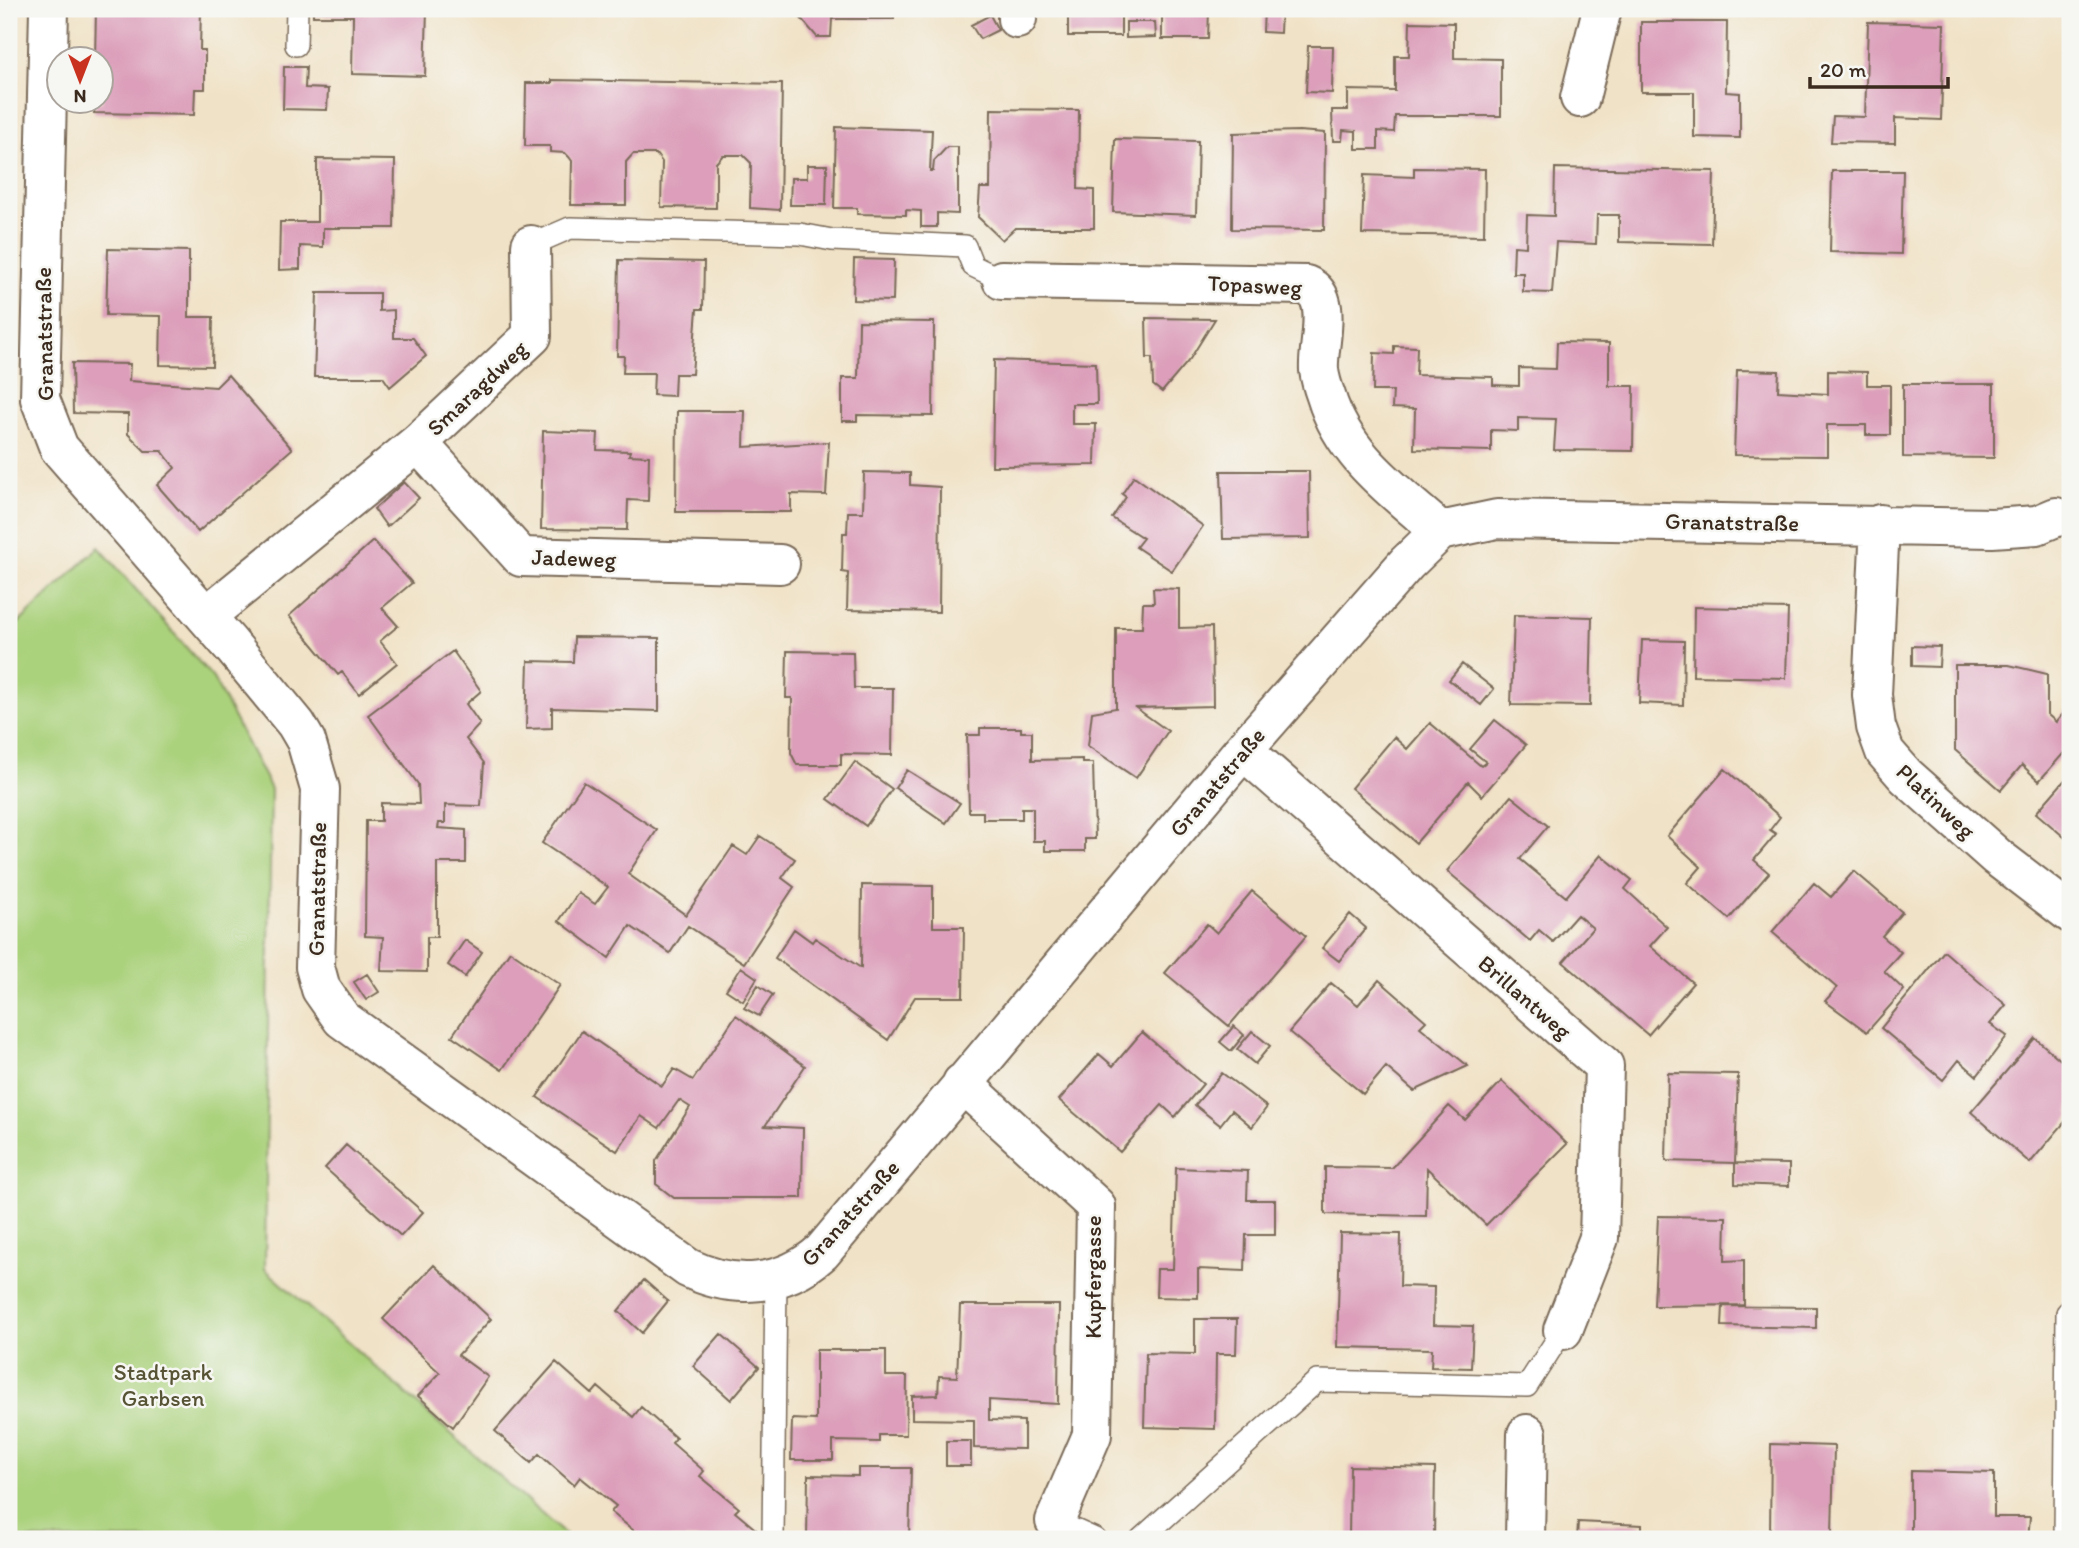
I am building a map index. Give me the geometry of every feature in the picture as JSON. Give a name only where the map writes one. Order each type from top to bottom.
[{"type":"street","name":"Granatstraße","points":[[49,9],[40,399],[58,448],[206,616],[296,724],[314,761],[320,789],[315,967],[321,989],[330,1006],[353,1027],[688,1268],[708,1278],[732,1282],[776,1279],[798,1272],[822,1252],[1243,750],[1407,563],[1440,531],[1497,519],[1992,528],[2037,525],[2066,514]]},
{"type":"street","points":[[1580,98],[1602,9]]},
{"type":"street","name":"Smaragdweg","points":[[206,616],[418,443],[532,337],[531,245]]},
{"type":"street","name":"Topasweg","points":[[1002,280],[1222,282],[1306,285],[1313,288],[1320,297],[1322,311],[1319,370],[1325,396],[1344,439],[1359,458],[1440,531]]},
{"type":"street","name":"Jadeweg","points":[[418,443],[521,557],[780,564]]},
{"type":"street","name":"Platinweg","points":[[1880,524],[1871,695],[1876,727],[1885,752],[1906,775],[1997,856],[2070,913]]},
{"type":"street","name":"Brillantweg","points":[[1243,750],[1604,1066],[1599,1238],[1563,1329]]},
{"type":"street","name":"Kupfergasse","points":[[962,1083],[1096,1206],[1092,1435],[1055,1521]]},
{"type":"street","points":[[1525,1539],[1527,1434]]},
{"type":"lane","points":[[296,45],[297,9]]},
{"type":"lane","name":"Smaragdweg","points":[[531,245],[570,228],[800,234],[832,240],[965,246]]},
{"type":"lane","name":"Topasweg","points":[[965,246],[973,266],[1002,280]]},
{"type":"lane","points":[[773,1539],[776,1279]]},
{"type":"lane","points":[[2066,1539],[2067,1313],[2070,1310]]},
{"type":"lane","points":[[1141,1539],[1317,1381],[1527,1386],[1563,1329]]},
{"type":"lane","points":[[1055,1521],[1095,1539]]},
{"type":"green space","name":"Stadtpark Garbsen","points":[[99,547],[213,678],[271,789],[265,1269],[570,1539],[9,1539],[9,632]]},
{"type":"building","points":[[96,9],[201,9],[200,50],[205,50],[205,89],[195,89],[194,115],[116,113],[116,46],[95,46]]},
{"type":"building","points":[[313,9],[427,9],[425,76],[352,74],[353,16],[313,16]]},
{"type":"building","points":[[793,9],[894,9],[894,19],[832,19],[831,37],[817,37]]},
{"type":"building","points":[[1068,9],[1121,9],[1121,36],[1068,36]]},
{"type":"building","points":[[1162,9],[1209,9],[1208,39],[1162,39]]},
{"type":"building","points":[[1264,9],[1281,9],[1280,33],[1263,32]]},
{"type":"building","points":[[990,15],[998,30],[980,39],[971,25]]},
{"type":"building","points":[[1126,22],[1155,22],[1156,37],[1126,38]]},
{"type":"building","points":[[1410,22],[1454,23],[1454,58],[1501,59],[1501,116],[1395,116],[1394,132],[1378,131],[1378,149],[1356,149],[1356,131],[1343,130],[1342,141],[1333,141],[1332,110],[1348,110],[1348,90],[1395,91],[1395,56],[1409,56]]},
{"type":"building","points":[[1641,22],[1727,22],[1726,92],[1740,93],[1740,138],[1694,137],[1694,92],[1641,92]]},
{"type":"building","points":[[1868,22],[1944,24],[1941,120],[1895,118],[1895,143],[1831,142],[1833,116],[1865,117]]},
{"type":"building","points":[[1308,46],[1333,46],[1332,93],[1306,92]]},
{"type":"building","points":[[284,67],[306,67],[305,88],[328,89],[327,110],[283,109]]},
{"type":"building","points":[[552,80],[782,84],[780,210],[750,208],[751,163],[743,155],[723,155],[716,163],[716,208],[661,207],[662,162],[656,154],[633,154],[626,162],[626,205],[571,205],[572,161],[569,157],[565,153],[550,152],[550,146],[525,146],[526,83],[552,83]]},
{"type":"building","points":[[991,109],[1079,110],[1078,189],[1094,190],[1094,228],[1015,228],[1002,240],[978,217],[980,188],[990,188]]},
{"type":"building","points":[[836,127],[932,130],[930,171],[933,171],[934,161],[947,147],[958,147],[958,214],[937,213],[937,227],[921,227],[921,211],[906,210],[906,215],[857,214],[857,208],[834,208]]},
{"type":"building","points":[[1233,133],[1325,133],[1324,230],[1232,229]]},
{"type":"building","points":[[1115,139],[1198,141],[1196,215],[1113,212]]},
{"type":"building","points":[[317,159],[395,160],[394,228],[323,228],[323,247],[300,246],[300,269],[279,270],[280,222],[317,222]]},
{"type":"building","points":[[807,165],[827,165],[826,205],[790,205],[791,178],[807,178]]},
{"type":"building","points":[[1414,168],[1485,169],[1484,236],[1362,234],[1364,175],[1414,177]]},
{"type":"building","points":[[1555,168],[1714,171],[1712,244],[1619,242],[1619,215],[1597,215],[1596,244],[1556,242],[1552,293],[1523,292],[1523,273],[1513,273],[1514,246],[1526,247],[1527,215],[1554,216]]},
{"type":"building","points":[[1832,171],[1903,171],[1901,254],[1830,252]]},
{"type":"building","points":[[108,249],[189,251],[189,317],[213,317],[212,366],[160,365],[161,316],[106,315]]},
{"type":"building","points":[[854,259],[894,260],[893,301],[853,300]]},
{"type":"building","points":[[619,260],[704,262],[703,309],[697,309],[692,374],[675,374],[674,396],[653,395],[654,373],[623,373],[624,356],[617,356]]},
{"type":"building","points":[[317,293],[379,293],[379,311],[394,310],[394,338],[413,338],[426,356],[390,387],[383,377],[314,377]]},
{"type":"building","points":[[1146,318],[1215,319],[1190,359],[1162,392],[1153,385],[1152,358],[1147,358]]},
{"type":"building","points":[[859,321],[934,322],[933,416],[857,415],[857,421],[842,421],[842,378],[858,378]]},
{"type":"building","points":[[1557,342],[1609,343],[1609,386],[1634,386],[1633,451],[1554,450],[1556,419],[1518,418],[1518,431],[1491,430],[1491,451],[1414,449],[1415,409],[1392,408],[1393,391],[1373,391],[1374,353],[1394,354],[1394,346],[1417,347],[1416,375],[1493,377],[1493,385],[1519,386],[1519,368],[1556,369]]},
{"type":"building","points":[[994,360],[1096,363],[1097,404],[1072,404],[1072,424],[1096,424],[1095,465],[992,466]]},
{"type":"building","points":[[72,363],[130,364],[129,381],[216,387],[228,375],[292,449],[198,532],[157,485],[175,468],[162,451],[145,451],[128,434],[128,414],[73,413]]},
{"type":"building","points":[[1737,370],[1779,371],[1778,391],[1828,394],[1828,371],[1867,372],[1867,385],[1890,385],[1890,435],[1866,435],[1866,425],[1827,425],[1827,456],[1734,455]]},
{"type":"building","points":[[1903,384],[1994,384],[1994,458],[1903,457]]},
{"type":"building","points":[[677,411],[745,411],[744,447],[829,442],[826,495],[791,494],[791,512],[676,512]]},
{"type":"building","points":[[543,431],[598,433],[597,450],[630,451],[629,455],[649,456],[648,501],[628,500],[627,530],[541,529]]},
{"type":"building","points":[[1221,471],[1309,471],[1310,538],[1223,539]]},
{"type":"building","points":[[864,472],[910,473],[910,485],[940,487],[939,612],[847,610],[848,573],[842,572],[843,533],[847,533],[848,512],[863,512]]},
{"type":"building","points":[[1134,476],[1203,526],[1172,571],[1136,547],[1143,538],[1112,518],[1126,497],[1122,494]]},
{"type":"building","points":[[404,482],[419,498],[387,527],[374,509]]},
{"type":"building","points":[[373,541],[412,583],[382,608],[398,626],[380,641],[397,663],[359,694],[342,672],[338,675],[289,616]]},
{"type":"building","points":[[1153,588],[1179,589],[1179,628],[1212,627],[1213,706],[1136,708],[1168,731],[1136,778],[1088,746],[1092,712],[1116,708],[1116,628],[1142,628],[1143,603],[1154,603]]},
{"type":"building","points":[[1694,607],[1788,609],[1786,678],[1693,676]]},
{"type":"building","points":[[1514,615],[1592,617],[1590,706],[1511,705]]},
{"type":"building","points":[[574,637],[659,638],[659,711],[552,708],[552,728],[526,729],[528,661],[573,662]]},
{"type":"building","points":[[1642,640],[1684,641],[1683,705],[1639,703]]},
{"type":"building","points":[[1912,646],[1940,647],[1939,667],[1912,666]]},
{"type":"building","points":[[453,651],[481,691],[466,704],[480,724],[466,739],[484,763],[481,806],[445,805],[445,823],[439,823],[438,828],[466,830],[466,863],[437,863],[437,937],[427,937],[427,972],[381,971],[383,937],[365,936],[366,821],[381,821],[381,803],[419,804],[418,784],[368,715]]},
{"type":"building","points":[[787,651],[853,652],[854,688],[893,688],[892,755],[841,754],[841,765],[797,765],[791,753],[792,698],[786,698]]},
{"type":"building","points":[[1462,664],[1494,689],[1481,705],[1449,680]]},
{"type":"building","points":[[1955,665],[2009,665],[2047,674],[2047,714],[2056,722],[2070,706],[2070,746],[2039,781],[2022,765],[2001,790],[1955,750]]},
{"type":"building","points":[[1495,720],[1526,745],[1482,796],[1468,782],[1416,843],[1351,788],[1394,737],[1407,749],[1430,723],[1481,766],[1486,762],[1470,749]]},
{"type":"building","points":[[980,728],[1021,728],[1021,732],[1032,732],[1032,760],[1082,759],[1082,763],[1093,763],[1095,839],[1085,839],[1085,851],[1045,851],[1045,841],[1033,841],[1033,808],[1022,808],[1022,819],[983,819],[983,812],[969,812],[967,735],[980,735]]},
{"type":"building","points":[[855,762],[892,789],[866,826],[828,799]]},
{"type":"building","points":[[1725,769],[1780,817],[1770,830],[1776,834],[1754,860],[1769,873],[1729,919],[1687,883],[1701,867],[1667,836]]},
{"type":"building","points":[[907,770],[960,803],[946,823],[895,788]]},
{"type":"building","points":[[2070,774],[2070,842],[2036,813]]},
{"type":"building","points":[[584,782],[657,830],[628,874],[686,915],[733,846],[747,855],[760,836],[795,859],[782,878],[794,887],[744,963],[688,926],[670,953],[630,926],[609,958],[559,921],[578,893],[595,904],[608,887],[542,843]]},
{"type":"building","points":[[1511,796],[1548,826],[1520,859],[1566,897],[1601,855],[1632,880],[1625,889],[1667,927],[1650,946],[1693,983],[1648,1035],[1563,962],[1593,928],[1577,915],[1553,942],[1539,930],[1530,941],[1447,871]]},
{"type":"building","points":[[1854,871],[1902,912],[1882,936],[1901,952],[1884,971],[1904,990],[1867,1032],[1825,1001],[1837,988],[1772,932],[1814,883],[1831,897]]},
{"type":"building","points":[[862,885],[933,886],[933,927],[964,927],[963,997],[915,997],[888,1040],[775,958],[794,929],[812,942],[815,938],[861,968]]},
{"type":"building","points":[[1252,891],[1306,936],[1229,1026],[1165,973],[1207,924],[1217,933]]},
{"type":"building","points":[[1350,914],[1366,928],[1339,961],[1322,948]]},
{"type":"building","points":[[465,940],[482,952],[465,977],[448,965]]},
{"type":"building","points":[[510,951],[560,985],[502,1070],[452,1036]]},
{"type":"building","points":[[1944,951],[2006,1005],[1990,1024],[2007,1036],[1977,1076],[1959,1060],[1943,1080],[1881,1028]]},
{"type":"building","points":[[741,967],[757,978],[743,1001],[726,990]]},
{"type":"building","points":[[367,974],[379,992],[366,1000],[354,982]]},
{"type":"building","points":[[1379,980],[1426,1021],[1420,1027],[1468,1066],[1414,1091],[1386,1067],[1363,1094],[1289,1032],[1331,983],[1358,1005]]},
{"type":"building","points":[[758,985],[773,995],[759,1016],[744,1008]]},
{"type":"building","points":[[736,1015],[805,1066],[765,1126],[803,1128],[802,1198],[674,1198],[656,1184],[656,1161],[690,1107],[679,1100],[659,1128],[641,1116],[617,1151],[537,1097],[582,1031],[662,1086],[674,1069],[693,1080]]},
{"type":"building","points":[[1234,1026],[1244,1035],[1231,1051],[1220,1042]]},
{"type":"building","points":[[1252,1031],[1270,1046],[1255,1064],[1237,1049]]},
{"type":"building","points":[[1142,1032],[1203,1084],[1175,1117],[1162,1105],[1120,1152],[1059,1100],[1099,1054],[1113,1066]]},
{"type":"building","points":[[2035,1038],[2070,1068],[2070,1116],[2030,1163],[1971,1112]]},
{"type":"building","points":[[1222,1073],[1267,1107],[1252,1127],[1232,1110],[1220,1125],[1195,1105]]},
{"type":"building","points":[[1668,1073],[1738,1074],[1735,1163],[1666,1161]]},
{"type":"building","points":[[1502,1081],[1567,1144],[1486,1225],[1427,1168],[1426,1216],[1325,1214],[1325,1167],[1392,1168],[1449,1106],[1465,1120]]},
{"type":"building","points":[[346,1145],[423,1212],[401,1236],[325,1168]]},
{"type":"building","points":[[1735,1163],[1789,1164],[1789,1186],[1735,1184]]},
{"type":"building","points":[[1176,1168],[1248,1171],[1247,1200],[1275,1200],[1275,1235],[1246,1235],[1245,1271],[1198,1269],[1198,1298],[1156,1297],[1157,1269],[1173,1269]]},
{"type":"building","points":[[1658,1216],[1726,1217],[1725,1261],[1744,1260],[1744,1305],[1654,1306]]},
{"type":"building","points":[[1340,1233],[1401,1234],[1400,1286],[1434,1287],[1433,1325],[1473,1326],[1471,1368],[1431,1367],[1432,1349],[1337,1347]]},
{"type":"building","points":[[434,1265],[491,1319],[458,1355],[488,1377],[453,1427],[418,1396],[440,1373],[383,1319]]},
{"type":"building","points":[[644,1280],[668,1301],[642,1333],[618,1311]]},
{"type":"building","points":[[960,1305],[1059,1305],[1058,1404],[989,1400],[989,1420],[1024,1421],[1024,1449],[974,1448],[974,1420],[912,1419],[912,1396],[938,1395],[939,1376],[957,1377]]},
{"type":"building","points":[[1723,1306],[1816,1307],[1816,1328],[1722,1326]]},
{"type":"building","points":[[1195,1319],[1237,1319],[1236,1354],[1216,1354],[1215,1429],[1144,1427],[1146,1353],[1195,1354]]},
{"type":"building","points":[[721,1334],[759,1367],[731,1400],[693,1366]]},
{"type":"building","points":[[816,1350],[886,1350],[886,1376],[907,1376],[906,1435],[879,1435],[879,1442],[833,1441],[833,1460],[791,1460],[792,1419],[816,1420]]},
{"type":"building","points":[[556,1362],[592,1394],[598,1387],[633,1417],[641,1407],[676,1438],[672,1443],[704,1471],[700,1476],[739,1508],[735,1512],[759,1532],[761,1539],[644,1539],[611,1512],[616,1506],[580,1477],[574,1485],[539,1454],[531,1463],[495,1431]]},
{"type":"building","points":[[946,1441],[971,1441],[971,1466],[946,1466]]},
{"type":"building","points":[[1771,1444],[1834,1446],[1832,1536],[1770,1536]]},
{"type":"building","points":[[1350,1466],[1435,1468],[1434,1539],[1349,1539]]},
{"type":"building","points":[[858,1468],[911,1468],[909,1539],[807,1539],[808,1475],[858,1476]]},
{"type":"building","points":[[1911,1471],[1994,1473],[1994,1517],[2030,1517],[2028,1539],[1911,1539]]},
{"type":"building","points":[[1578,1522],[1642,1525],[1642,1539],[1577,1539]]}]
